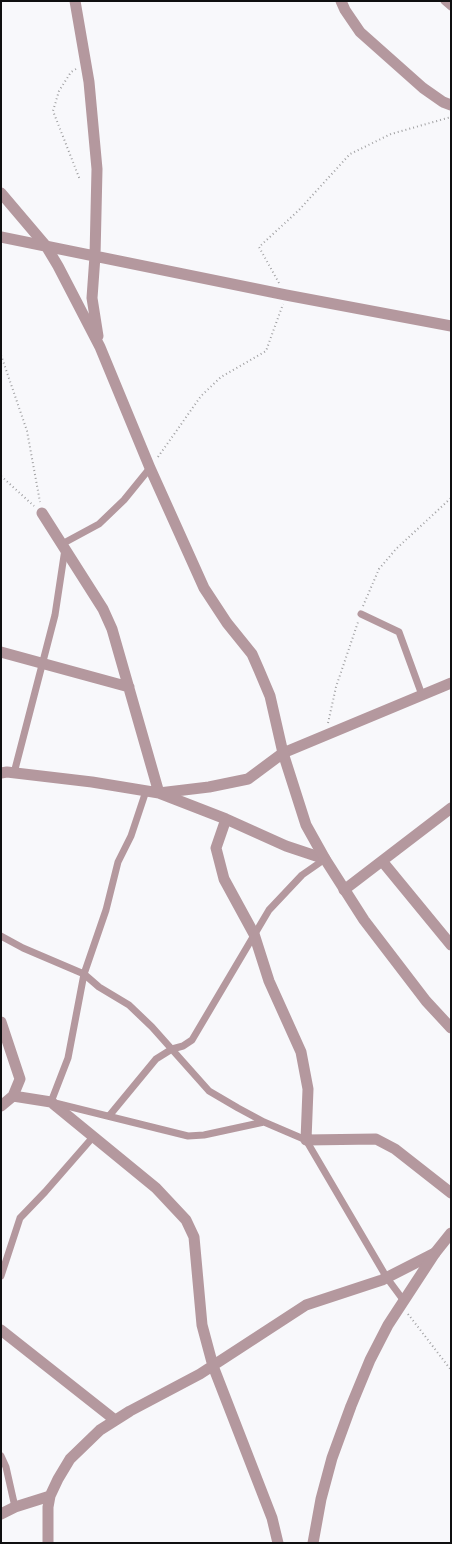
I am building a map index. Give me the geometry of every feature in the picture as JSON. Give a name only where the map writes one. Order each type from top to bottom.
[{"type":"street","points":[[75,1],[89,82],[97,169],[95,256],[92,298],[100,347]]},
{"type":"street","points":[[341,1],[344,10],[360,32],[423,88],[443,102],[451,105]]},
{"type":"street","points":[[1,193],[46,246],[58,266],[100,347],[150,468],[204,588],[227,623],[252,654],[270,696],[283,753],[306,825],[325,860],[344,890],[391,956],[426,1001],[450,1025]]},
{"type":"street","points":[[1,236],[286,295],[451,326]]},
{"type":"street","points":[[42,513],[103,609],[112,629],[159,793]]},
{"type":"street","points":[[1,652],[129,687]]},
{"type":"street","points":[[159,793],[209,787],[248,779],[283,753],[451,683]]},
{"type":"street","points":[[1,773],[14,773],[92,782],[159,793],[226,818],[286,846],[325,860]]},
{"type":"street","points":[[344,890],[451,808]]},
{"type":"street","points":[[226,818],[216,848],[224,879],[254,934],[269,981],[301,1052],[308,1089],[306,1140],[376,1138],[395,1149],[451,1193]]},
{"type":"street","points":[[382,861],[451,945]]},
{"type":"street","points":[[1,1022],[20,1079],[13,1096],[1,1106]]},
{"type":"street","points":[[13,1096],[51,1102],[156,1188],[186,1220],[194,1237],[202,1325],[213,1366],[272,1518],[278,1543]]},
{"type":"street","points":[[313,1543],[321,1499],[332,1458],[370,1360],[388,1325],[402,1303],[435,1253],[451,1233]]},
{"type":"street","points":[[48,1543],[48,1507],[50,1496],[70,1459],[100,1430],[130,1411],[200,1374],[306,1305],[387,1278],[435,1253]]},
{"type":"street","points":[[1,1330],[115,1420]]},
{"type":"street","points":[[1,1514],[15,1507],[50,1496]]},
{"type":"lane","points":[[444,1],[451,7]]},
{"type":"lane","points":[[14,773],[55,615],[64,546],[99,524],[124,500],[150,468]]},
{"type":"lane","points":[[361,614],[399,632],[422,696]]},
{"type":"lane","points":[[146,791],[131,836],[118,862],[106,910],[84,974],[68,1058],[51,1102],[188,1136],[204,1135],[264,1122]]},
{"type":"lane","points":[[109,1116],[156,1059],[172,1049],[183,1046],[192,1040],[268,910],[302,875],[325,860]]},
{"type":"lane","points":[[1,936],[23,948],[84,974],[99,987],[129,1005],[172,1049],[209,1091],[264,1122],[306,1140],[402,1303]]},
{"type":"lane","points":[[1,1276],[20,1218],[46,1192],[93,1137]]},
{"type":"lane","points":[[1,1456],[6,1467],[15,1507]]},
{"type":"path","points":[[80,180],[54,111],[59,91],[71,72],[86,63]]},
{"type":"path","points":[[150,468],[201,396],[221,377],[266,351],[286,295],[258,247],[299,210],[350,154],[392,134],[451,117]]},
{"type":"path","points":[[1,355],[27,430],[42,513]]},
{"type":"path","points":[[1,476],[42,513]]},
{"type":"path","points":[[325,736],[336,687],[361,614],[379,568],[396,549],[451,498]]},
{"type":"path","points":[[402,1303],[451,1370]]}]
